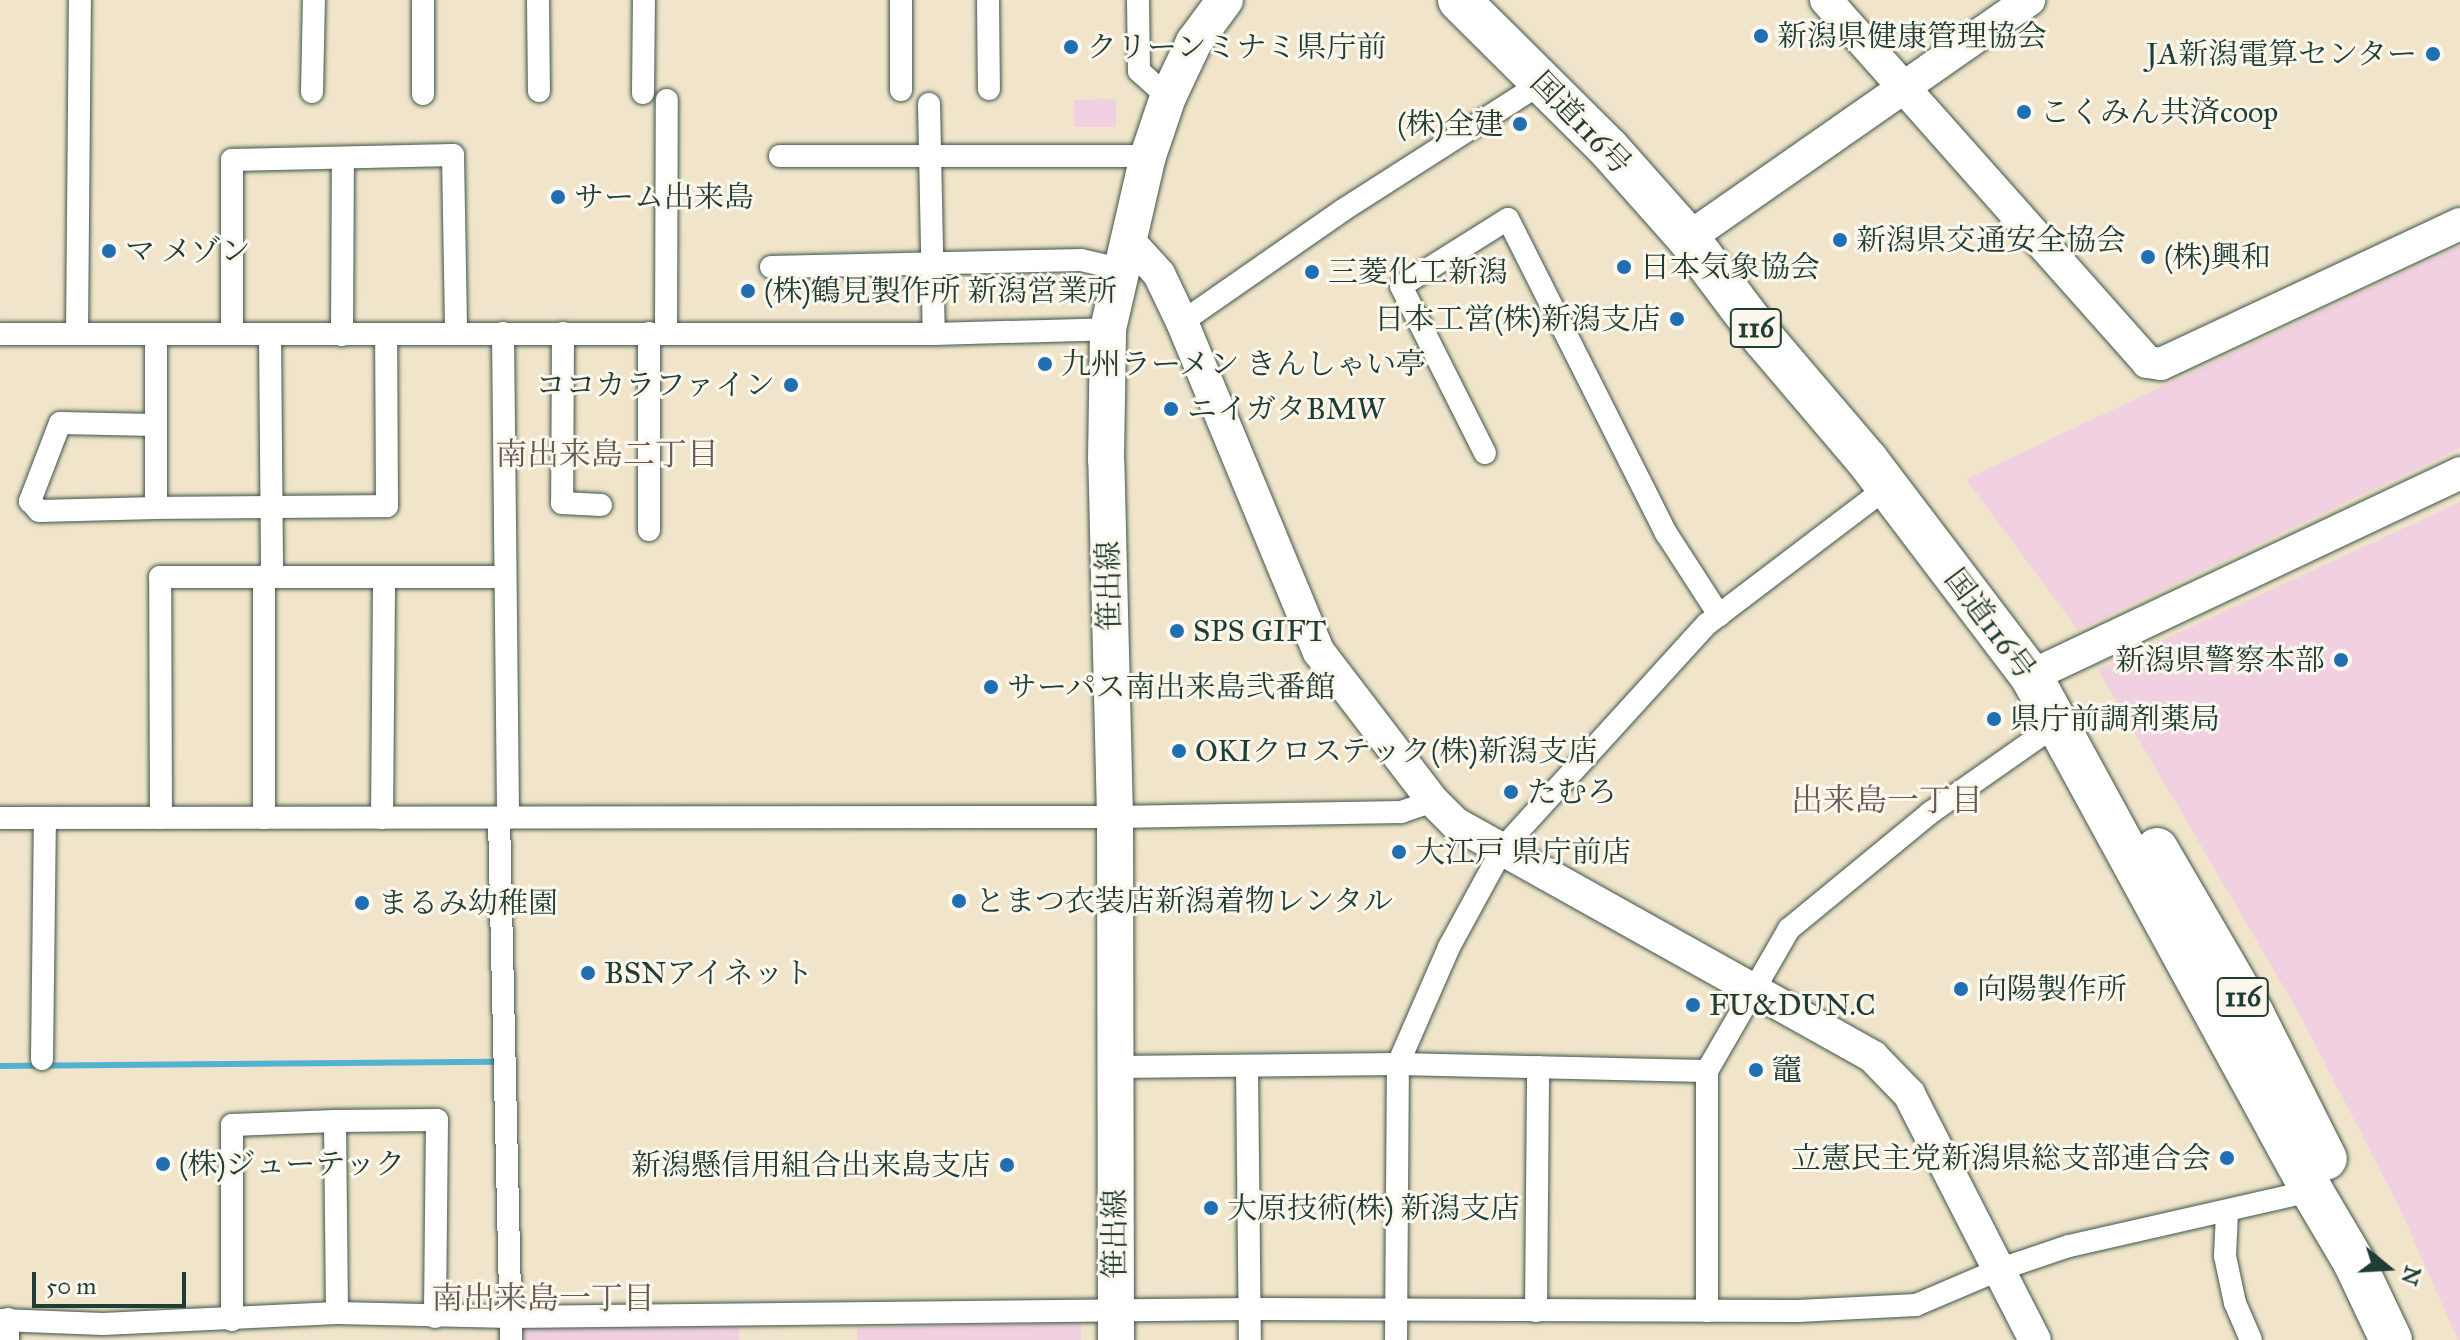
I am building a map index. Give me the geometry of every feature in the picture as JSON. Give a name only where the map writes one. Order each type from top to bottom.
[{"type":"highway","name":"国道116号","points":[[1459,0],[1695,233],[1901,460],[2040,672],[2253,1014],[2414,1340]]},
{"type":"highway","name":"国道116号","points":[[1486,0],[1565,70],[1695,233],[1764,339],[1867,460],[1885,489],[2040,672],[2057,724],[2312,1191],[2354,1262],[2391,1340]]},
{"type":"main road","name":"笹出線","points":[[1115,1326],[1115,817],[1106,460],[1108,329],[1148,156],[1168,97],[1194,42],[1225,0]]},
{"type":"street","points":[[77,334],[80,0]]},
{"type":"street","points":[[312,92],[314,0]]},
{"type":"street","points":[[423,0],[423,94]]},
{"type":"street","points":[[538,0],[539,91]]},
{"type":"street","points":[[643,93],[644,0]]},
{"type":"street","points":[[901,0],[901,90]]},
{"type":"street","points":[[988,0],[989,89]]},
{"type":"street","points":[[1138,0],[1139,71],[1168,97]]},
{"type":"street","points":[[1826,0],[2147,362],[2161,364],[2460,224]]},
{"type":"street","points":[[1695,233],[2029,0]]},
{"type":"street","points":[[1182,322],[1355,202],[1543,82]]},
{"type":"street","points":[[649,530],[667,100]]},
{"type":"street","points":[[929,104],[934,334]]},
{"type":"street","points":[[232,334],[232,160],[453,155],[456,334]]},
{"type":"street","points":[[780,156],[1148,156]]},
{"type":"street","points":[[342,335],[343,158]]},
{"type":"street","points":[[1485,453],[1401,286],[1508,219],[1666,533],[1719,615]]},
{"type":"street","points":[[771,267],[1081,260],[1124,255],[1159,274],[1182,322],[1319,652],[1433,801],[1455,823],[1873,1057],[1909,1094],[2035,1340]]},
{"type":"street","points":[[0,334],[934,334],[1108,329]]},
{"type":"street","points":[[503,333],[504,818],[511,1340]]},
{"type":"street","points":[[563,333],[562,503],[601,505]]},
{"type":"street","points":[[156,334],[156,508]]},
{"type":"street","points":[[264,818],[270,334]]},
{"type":"street","points":[[155,425],[60,423],[30,501],[39,511],[387,506],[386,334]]},
{"type":"street","points":[[2040,672],[2460,473]]},
{"type":"street","points":[[1396,1340],[1398,1064],[1449,947],[1503,848],[1719,615],[1885,489]]},
{"type":"street","points":[[161,818],[160,577],[505,577]]},
{"type":"street","points":[[382,818],[384,579]]},
{"type":"street","points":[[1707,1311],[1707,1071],[1789,929],[1930,813],[2057,724]]},
{"type":"street","points":[[0,818],[1115,817],[1401,812],[1433,801]]},
{"type":"street","points":[[42,1059],[45,818]]},
{"type":"street","points":[[1116,1067],[1398,1064],[1707,1071]]},
{"type":"street","points":[[1247,1066],[1250,1340]]},
{"type":"street","points":[[1536,1311],[1538,1067]]},
{"type":"street","points":[[232,1320],[232,1125],[335,1121],[437,1120],[435,1317]]},
{"type":"street","points":[[335,1121],[337,1313]]},
{"type":"street","points":[[5,1326],[103,1332],[337,1313],[1115,1326],[1249,1309],[1798,1311],[1916,1305],[1998,1270],[2069,1246],[2227,1213],[2312,1191]]},
{"type":"street","points":[[2227,1213],[2225,1256],[2235,1303],[2251,1340]]},
{"type":"shaded area","points":[[1116,99],[1116,127],[1074,127],[1074,100]]},
{"type":"shaded area","points":[[2460,246],[2460,448],[2078,630],[1966,479]]},
{"type":"shaded area","points":[[2460,502],[2458,1340],[2399,1207],[2299,1013],[2098,670]]},
{"type":"shaded area","points":[[1081,1323],[1081,1340],[857,1340],[857,1327]]},
{"type":"shaded area","points":[[524,1327],[739,1327],[739,1340],[524,1340]]},
{"type":"waterway","points":[[0,1066],[493,1062]]},
{"type":"place","name":"新潟県健康管理協会","points":[[1761,36]]},
{"type":"place","name":"クリーンミナミ県庁前","points":[[1071,47]]},
{"type":"place","name":"JA新潟電算センター","points":[[2433,54]]},
{"type":"place","name":"こくみん共済coop","points":[[2024,112]]},
{"type":"place","name":"(株)全建","points":[[1520,124]]},
{"type":"place","name":"サーム出来島","points":[[558,197]]},
{"type":"place","name":"新潟県交通安全協会","points":[[1840,240]]},
{"type":"place","name":"マ メゾン","points":[[109,251]]},
{"type":"place","name":"(株)興和","points":[[2148,257]]},
{"type":"place","name":"日本気象協会","points":[[1624,267]]},
{"type":"place","name":"三菱化工新潟","points":[[1312,272]]},
{"type":"place","name":"(株)鶴見製作所 新潟営業所","points":[[748,291]]},
{"type":"place","name":"日本工営(株)新潟支店","points":[[1677,319]]},
{"type":"place","name":"九州ラーメン きんしゃい亭","points":[[1045,364]]},
{"type":"place","name":"ココカラファイン","points":[[791,385]]},
{"type":"place","name":"ニイガタBMW","points":[[1171,409]]},
{"type":"place","name":"SPS GIFT","points":[[1177,631]]},
{"type":"place","name":"新潟県警察本部","points":[[2341,660]]},
{"type":"place","name":"サーパス南出来島弐番館","points":[[991,687]]},
{"type":"place","name":"県庁前調剤薬局","points":[[1994,719]]},
{"type":"place","name":"OKIクロステック(株)新潟支店","points":[[1179,751]]},
{"type":"place","name":"たむろ","points":[[1511,792]]},
{"type":"place","name":"大江戸 県庁前店","points":[[1399,852]]},
{"type":"place","name":"とまつ衣装店新潟着物レンタル","points":[[959,901]]},
{"type":"place","name":"まるみ幼稚園","points":[[362,903]]},
{"type":"place","name":"BSNアイネット","points":[[588,973]]},
{"type":"place","name":"向陽製作所","points":[[1961,989]]},
{"type":"place","name":"FU&DUN.C","points":[[1693,1005]]},
{"type":"place","name":"竈","points":[[1756,1070]]},
{"type":"place","name":"立憲民主党新潟県総支部連合会","points":[[2227,1158]]},
{"type":"place","name":"(株)ジューテック","points":[[163,1164]]},
{"type":"place","name":"新潟懸信用組合出来島支店","points":[[1007,1165]]},
{"type":"place","name":"大原技術(株) 新潟支店","points":[[1211,1208]]},
{"type":"district","name":"南出来島二丁目","points":[[607,455]]},
{"type":"district","name":"出来島一丁目","points":[[1887,801]]},
{"type":"district","name":"南出来島一丁目","points":[[543,1299]]}]
